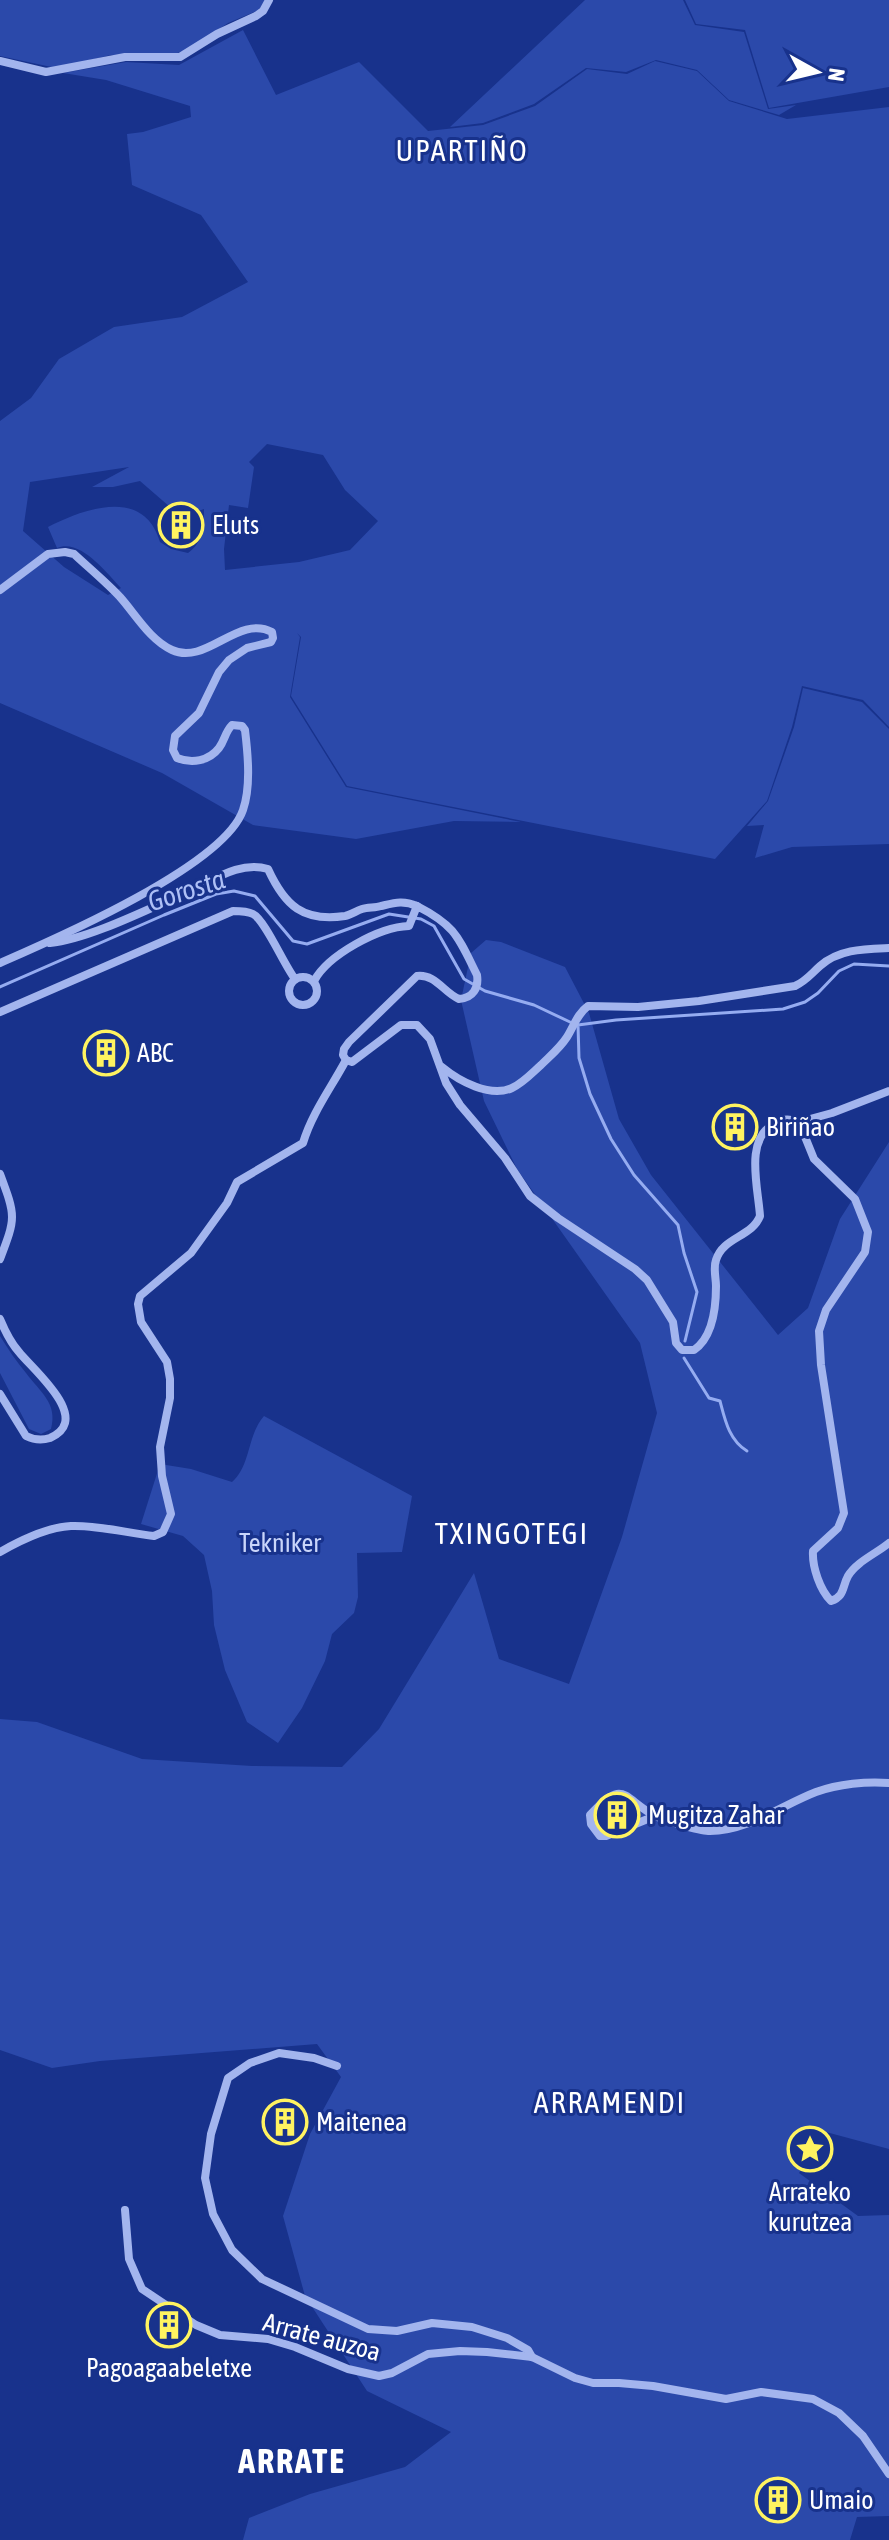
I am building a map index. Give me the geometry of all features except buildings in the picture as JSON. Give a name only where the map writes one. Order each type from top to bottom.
[{"type":"street","points":[[0,61],[46,72],[125,57],[180,57],[217,34],[256,16],[269,0]]},
{"type":"street","points":[[0,590],[48,554],[65,552],[74,554],[119,595],[157,641],[174,652],[194,653],[243,630],[265,629],[272,632],[273,638],[271,642],[247,648],[229,660],[219,672],[199,713],[175,736],[173,750],[177,758],[195,762],[205,759],[219,748],[227,728],[242,726],[245,730],[247,786],[243,811],[231,832],[206,855],[146,892],[0,963]]},
{"type":"street","points":[[45,943],[63,942],[89,933],[221,875],[257,865],[268,869],[288,903],[319,917],[348,916],[362,909],[409,902],[415,908],[439,918],[453,930],[478,981],[475,991],[459,999],[447,993],[432,978],[417,976],[344,1049],[343,1055],[346,1060],[357,1060],[401,1025],[417,1025],[430,1039],[446,1083],[460,1105],[505,1158],[530,1196],[647,1280],[673,1322],[676,1343],[687,1351],[700,1346],[709,1334],[716,1295],[715,1265],[720,1252],[734,1238],[754,1228],[760,1216],[755,1151],[759,1137],[771,1125],[782,1120],[799,1122],[889,1091]]},
{"type":"street","points":[[314,981],[304,977],[295,979],[289,994],[294,1001],[304,1005],[313,1000],[316,995],[314,981],[320,968],[372,935],[396,926],[409,926],[415,908]]},
{"type":"street","points":[[0,1012],[233,911],[253,914],[260,919],[295,979]]},
{"type":"street","points":[[439,1064],[477,1087],[498,1091],[511,1089],[556,1051],[581,1011],[588,1006],[638,1007],[795,986],[805,982],[840,954],[889,948]]},
{"type":"street","points":[[0,1552],[61,1527],[154,1536],[163,1532],[171,1514],[162,1476],[160,1447],[170,1398],[170,1379],[167,1362],[141,1322],[140,1296],[191,1253],[227,1203],[237,1182],[303,1143],[311,1120],[323,1104],[326,1091],[346,1060]]},
{"type":"street","points":[[799,1122],[814,1159],[855,1199],[868,1232],[865,1252],[826,1310],[819,1331],[819,1354],[844,1513],[838,1528],[813,1551],[814,1566],[826,1597],[831,1601],[837,1599],[849,1574],[889,1543]]},
{"type":"street","points":[[0,1174],[13,1215],[0,1259]]},
{"type":"street","points":[[0,1319],[17,1350],[58,1395],[64,1411],[62,1427],[47,1439],[30,1439],[0,1394]]},
{"type":"street","points":[[655,1816],[600,1836],[591,1824],[590,1815],[601,1803],[622,1793],[655,1816],[706,1831],[734,1828],[819,1790],[873,1781],[889,1783]]},
{"type":"street","name":"Arrate auzoa","points":[[337,2066],[314,2058],[279,2053],[250,2063],[228,2078],[211,2134],[205,2178],[213,2214],[232,2250],[262,2279],[368,2329],[397,2331],[432,2323],[472,2327],[507,2338],[528,2350],[532,2357]]},
{"type":"street","name":"Arrate auzoa","points":[[125,2210],[129,2259],[142,2289],[196,2325],[220,2335],[268,2339],[359,2373],[379,2376],[392,2373],[428,2354],[443,2351],[487,2352],[532,2357],[575,2378],[593,2383],[653,2386],[726,2399],[761,2392],[813,2399],[839,2413],[863,2436],[889,2474]]},
{"type":"green space","points":[[0,0],[265,0],[259,10],[228,23],[189,49],[175,54],[111,55],[56,68],[0,56]]},
{"type":"green space","points":[[585,0],[683,0],[695,25],[744,32],[768,109],[796,105],[779,115],[729,100],[697,70],[656,60],[626,72],[586,68],[534,104],[483,123],[450,127]]},
{"type":"green space","points":[[685,0],[889,0],[889,87],[769,108],[745,30],[696,24]]},
{"type":"green space","points":[[243,30],[276,95],[359,62],[428,131],[483,125],[535,106],[587,69],[627,74],[655,61],[697,71],[729,101],[787,119],[889,107],[889,727],[863,700],[802,686],[767,801],[715,859],[347,786],[291,696],[301,637],[297,633],[300,637],[290,697],[346,787],[521,822],[454,821],[356,839],[253,825],[162,773],[0,703],[0,421],[31,398],[59,359],[114,327],[182,317],[248,282],[201,215],[132,185],[127,134],[191,117],[190,106],[106,80],[63,73],[126,62],[179,65]],"holes":[[[267,444],[323,455],[345,490],[378,521],[350,550],[299,562],[225,570],[229,505],[248,508],[254,467],[249,462]],[[129,467],[92,487],[113,487],[140,481],[170,507],[187,515],[204,509],[203,528],[200,539],[188,553],[171,549],[160,542],[152,525],[141,514],[127,508],[95,509],[48,527],[57,548],[66,546],[83,552],[121,588],[108,595],[64,567],[23,531],[30,482]]]},
{"type":"green space","points":[[803,688],[862,702],[889,729],[889,844],[792,847],[755,858],[764,825],[747,826],[768,801],[794,727]]},
{"type":"green space","points":[[486,940],[501,942],[565,967],[589,1013],[619,1119],[651,1175],[778,1335],[808,1308],[840,1219],[889,1142],[889,2149],[826,2132],[799,2173],[858,2216],[889,2215],[889,2516],[857,2517],[850,2540],[243,2540],[249,2518],[310,2494],[405,2467],[451,2432],[367,2391],[305,2296],[283,2216],[310,2134],[341,2077],[317,2044],[100,2061],[52,2068],[0,2050],[0,1719],[37,1722],[142,1759],[252,1766],[342,1767],[379,1729],[474,1573],[499,1659],[569,1684],[622,1537],[657,1413],[640,1343],[517,1169],[484,1101],[461,1000],[471,953]]},
{"type":"green space","points":[[0,1336],[50,1405],[51,1429],[41,1434],[29,1429],[0,1373]]},
{"type":"green space","name":"Tekniker","points":[[264,1416],[412,1496],[402,1552],[357,1553],[358,1597],[354,1613],[332,1634],[325,1661],[302,1708],[278,1743],[247,1722],[225,1670],[214,1625],[212,1591],[204,1555],[183,1536],[141,1524],[160,1464],[191,1469],[232,1482],[243,1468],[254,1432]]},
{"type":"waterway","name":"Gorosta","points":[[0,987],[164,915],[216,894],[234,891],[255,896],[293,941],[307,944],[389,914],[421,919],[434,926],[464,979],[485,991],[534,1005],[570,1022]]},
{"type":"waterway","points":[[685,1341],[697,1292],[678,1225],[634,1175],[611,1139],[590,1094],[579,1058],[578,1025],[783,1009],[805,1002],[839,971],[854,964],[889,966]]},
{"type":"waterway","points":[[684,1358],[709,1398],[720,1401],[732,1435],[747,1451]]},
{"type":"place","name":"Eluts","points":[[181,525]]},
{"type":"place","name":"ABC","points":[[106,1053]]},
{"type":"place","name":"Biriñao","points":[[735,1127]]},
{"type":"place","name":"Mugitza Zahar","points":[[617,1815]]},
{"type":"place","name":"Maitenea","points":[[285,2122]]},
{"type":"place","name":"Arrateko kurutzea","points":[[810,2149]]},
{"type":"place","name":"Pagoagaabeletxe","points":[[169,2325]]},
{"type":"place","name":"Umaio","points":[[778,2500]]},
{"type":"district","name":"UPARTIÑO","points":[[462,150]]},
{"type":"district","name":"TXINGOTEGI","points":[[512,1533]]},
{"type":"district","name":"ARRAMENDI","points":[[610,2102]]},
{"type":"district","name":"ARRATE","points":[[292,2460]]}]
